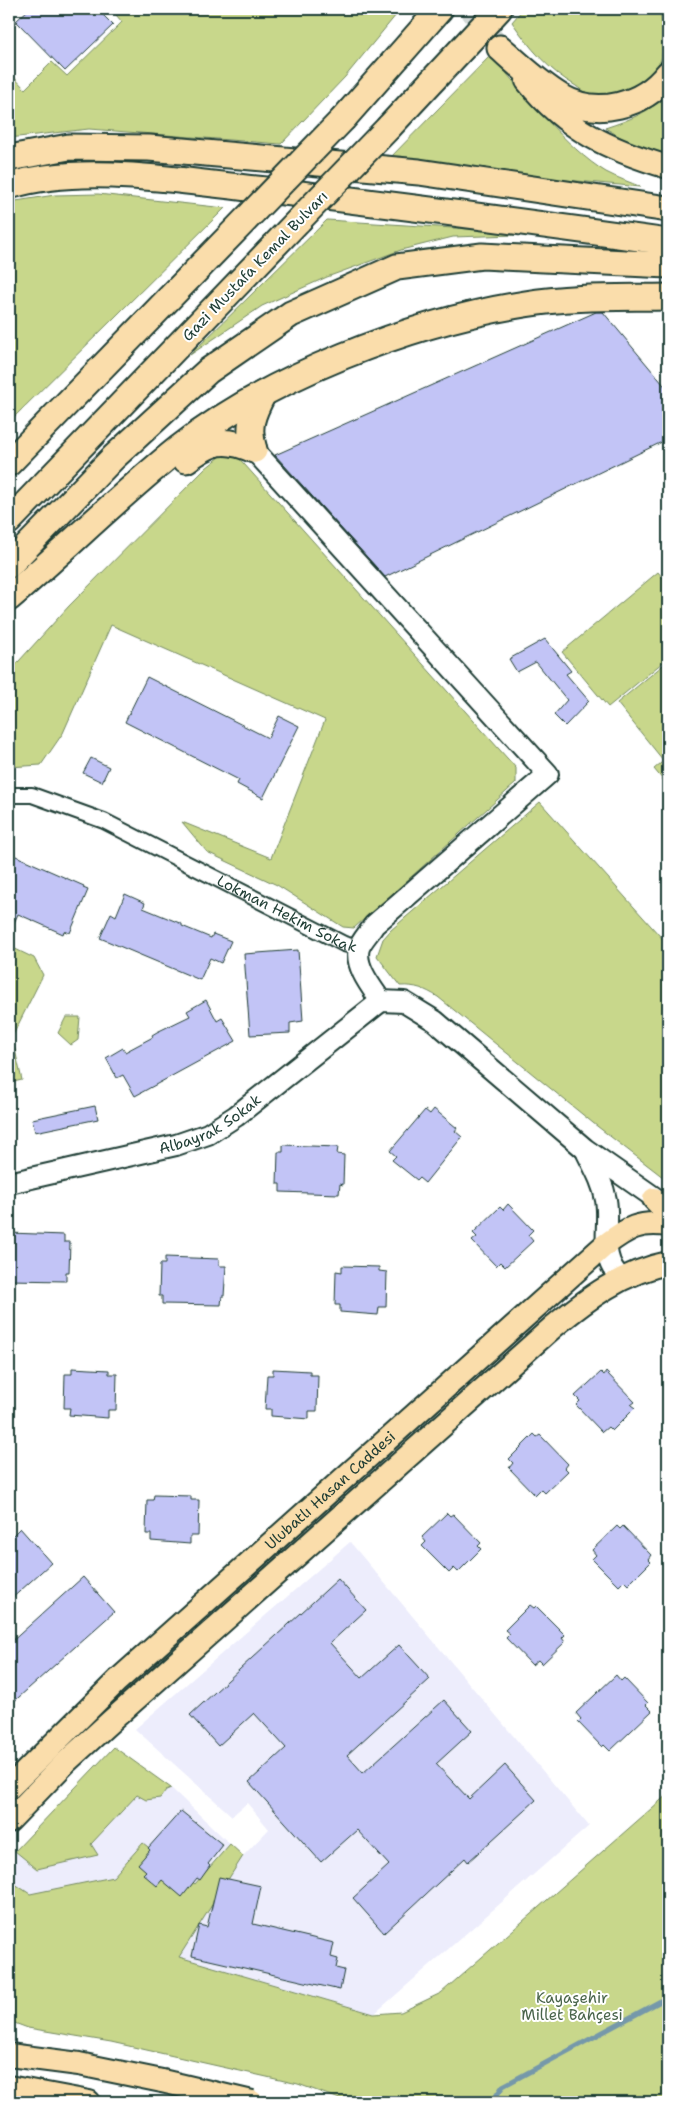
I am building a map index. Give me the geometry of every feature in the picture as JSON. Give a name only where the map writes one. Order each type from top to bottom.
[{"type":"highway","points":[[14,457],[344,118],[440,9]]},
{"type":"highway","name":"Gazi Mustafa Kemal Bulvarı","points":[[9,521],[389,128],[499,9]]},
{"type":"highway","points":[[475,36],[511,9]]},
{"type":"highway","points":[[500,48],[562,98],[587,107],[616,107],[637,100],[653,89],[668,74]]},
{"type":"highway","points":[[9,158],[69,147],[149,148],[419,172],[668,208]]},
{"type":"highway","points":[[9,186],[76,173],[185,181],[413,206],[668,242]]},
{"type":"highway","points":[[9,565],[114,457],[208,371],[291,314],[397,267],[482,256],[668,265]]},
{"type":"highway","points":[[9,598],[179,448],[222,417],[263,394],[347,354],[430,325],[533,303],[559,300],[668,297]]},
{"type":"highway","points":[[254,450],[249,434],[252,420],[263,394]]},
{"type":"highway","points":[[64,551],[89,537],[158,481],[208,446],[222,441],[234,442],[254,450]]},
{"type":"main road","points":[[500,48],[538,95],[579,130],[617,151],[668,167]]},
{"type":"main road","points":[[254,450],[268,469],[548,774],[374,925],[359,948]]},
{"type":"main road","name":"Lokman Hekim Sokak","points":[[359,948],[359,961],[367,980],[381,1001]]},
{"type":"main road","points":[[381,1001],[404,1002],[435,1021],[585,1149],[664,1207]]},
{"type":"main road","name":"Albayrak Sokak","points":[[9,1183],[176,1145],[208,1134],[236,1116],[381,1001]]},
{"type":"main road","points":[[585,1149],[602,1182],[607,1202],[605,1245],[616,1274],[622,1279]]},
{"type":"main road","name":"Ulubatlı Hasan Caddesi","points":[[9,1788],[116,1681],[605,1245],[628,1228],[652,1222],[668,1225]]},
{"type":"main road","name":"Ulubatlı Hasan Caddesi","points":[[9,1821],[65,1763],[104,1727],[559,1322],[584,1301],[622,1279],[643,1269],[668,1263]]},
{"type":"main road","points":[[9,2055],[88,2065],[252,2102]]},
{"type":"main road","points":[[9,2087],[89,2102]]},
{"type":"street","name":"Lokman Hekim Sokak","points":[[9,795],[32,796],[104,821],[344,944],[359,948]]},
{"type":"shaded area","points":[[350,1542],[589,1826],[374,2014],[179,1957],[9,1925],[9,1857],[114,1747],[171,1788],[243,1856],[269,1829],[247,1803],[232,1816],[135,1729]]},
{"type":"green space","points":[[111,9],[401,9],[345,77],[281,144],[89,129],[9,138],[9,72],[25,89],[52,62],[67,76],[122,22]]},
{"type":"green space","points":[[523,9],[660,9],[663,43],[662,57],[655,70],[648,77],[630,89],[599,96],[583,92],[548,66],[512,22]]},
{"type":"green space","points":[[491,55],[545,118],[576,149],[606,172],[641,187],[385,163]]},
{"type":"green space","points":[[668,94],[668,158],[639,148],[605,128],[639,115],[654,106]]},
{"type":"green space","points":[[98,194],[225,208],[9,422],[9,202],[55,195]]},
{"type":"green space","points":[[327,220],[548,234],[453,237],[401,250],[327,277],[262,306],[190,355]]},
{"type":"green space","points":[[225,453],[236,455],[516,768],[516,783],[354,928],[343,927],[277,885],[207,852],[182,822],[271,858],[325,720],[111,625],[63,733],[41,765],[9,767],[9,672],[69,606],[206,468]]},
{"type":"green space","points":[[658,572],[668,584],[668,658],[608,707],[562,652]]},
{"type":"green space","points":[[668,661],[668,756],[663,760],[617,703]]},
{"type":"green space","points":[[668,757],[668,786],[654,769]]},
{"type":"green space","points":[[540,802],[668,945],[668,1181],[593,1123],[438,997],[420,988],[400,986],[377,956],[383,939],[391,930]]},
{"type":"green space","points":[[9,946],[34,958],[43,975],[12,1037],[22,1080],[9,1083]]},
{"type":"green space","points":[[66,1017],[80,1017],[78,1040],[71,1045],[58,1033]]},
{"type":"green space","points":[[114,1747],[171,1788],[166,1790],[160,1798],[146,1800],[137,1795],[91,1844],[98,1855],[37,1869],[15,1851]]},
{"type":"green space","name":"Kayaşehir Millet Bahçesi","points":[[668,1794],[668,2102],[348,2102],[298,2084],[111,2042],[28,2028],[9,2021],[9,1880],[30,1894],[113,1877],[143,1843],[195,1884],[230,1844],[243,1856],[179,1957],[374,2014],[401,2012],[441,1993]]},
{"type":"building","points":[[29,9],[97,9],[113,25],[65,71],[16,21]]},
{"type":"building","points":[[596,312],[603,312],[668,390],[668,439],[385,577],[275,455]]},
{"type":"building","points":[[545,639],[571,671],[566,674],[589,701],[565,726],[554,715],[567,700],[536,662],[517,672],[509,659]]},
{"type":"building","points":[[147,677],[268,738],[279,716],[299,726],[263,798],[237,784],[239,780],[125,722]]},
{"type":"building","points":[[91,758],[109,767],[102,782],[83,773]]},
{"type":"building","points":[[9,853],[84,886],[83,888],[88,890],[70,933],[64,931],[63,934],[18,914],[9,934]]},
{"type":"building","points":[[125,894],[145,903],[143,908],[182,924],[182,926],[211,938],[213,934],[231,941],[221,963],[210,958],[200,980],[100,938],[111,913],[116,916]]},
{"type":"building","points":[[298,950],[303,1021],[290,1023],[290,1033],[250,1035],[244,954]]},
{"type":"building","points":[[206,1000],[217,1021],[222,1018],[236,1041],[135,1096],[123,1075],[117,1078],[106,1058],[123,1048],[125,1052],[153,1037],[152,1035],[157,1032],[190,1016],[187,1011]]},
{"type":"building","points":[[95,1106],[98,1119],[35,1132],[32,1119]]},
{"type":"building","points":[[434,1109],[457,1128],[455,1131],[462,1137],[425,1183],[419,1178],[417,1180],[392,1160],[396,1156],[390,1151],[425,1110],[430,1114]]},
{"type":"building","points":[[283,1145],[338,1147],[337,1154],[344,1155],[343,1185],[340,1184],[339,1194],[280,1192],[280,1184],[277,1184],[278,1152],[283,1152]]},
{"type":"building","points":[[508,1204],[533,1230],[528,1235],[533,1241],[505,1267],[500,1262],[496,1266],[472,1241],[477,1237],[473,1233],[500,1207],[503,1210]]},
{"type":"building","points":[[9,1233],[64,1235],[64,1242],[70,1242],[69,1272],[66,1272],[66,1281],[9,1280]]},
{"type":"building","points":[[165,1257],[219,1259],[219,1266],[226,1266],[224,1296],[222,1296],[221,1305],[162,1304],[162,1296],[159,1296],[160,1264],[165,1264]]},
{"type":"building","points":[[342,1266],[379,1267],[379,1271],[387,1272],[386,1307],[379,1307],[378,1315],[340,1312],[340,1305],[335,1305],[336,1271],[342,1272]]},
{"type":"building","points":[[72,1368],[109,1370],[109,1374],[117,1374],[116,1410],[108,1410],[108,1418],[69,1415],[70,1408],[64,1408],[65,1374],[72,1374]]},
{"type":"building","points":[[273,1369],[310,1371],[310,1375],[318,1375],[317,1411],[309,1411],[309,1419],[271,1416],[271,1409],[265,1409],[267,1375],[273,1375]]},
{"type":"building","points":[[601,1372],[604,1375],[606,1372],[635,1402],[631,1405],[635,1408],[612,1431],[608,1427],[602,1432],[576,1405],[580,1401],[575,1396]]},
{"type":"building","points":[[534,1434],[537,1437],[540,1435],[568,1464],[565,1468],[568,1471],[545,1493],[541,1489],[535,1495],[509,1468],[513,1463],[509,1459]]},
{"type":"building","points":[[154,1495],[191,1496],[191,1500],[199,1500],[198,1536],[190,1536],[190,1544],[151,1541],[151,1534],[146,1534],[147,1500],[153,1500]]},
{"type":"building","points":[[447,1513],[450,1516],[453,1514],[481,1543],[478,1546],[481,1549],[458,1572],[454,1568],[449,1573],[422,1546],[426,1542],[422,1537]]},
{"type":"building","points":[[617,1526],[620,1529],[623,1526],[651,1555],[648,1559],[651,1562],[628,1585],[624,1581],[619,1586],[592,1559],[596,1555],[592,1550]]},
{"type":"building","points":[[20,1528],[51,1563],[9,1601],[9,1539]]},
{"type":"building","points":[[83,1577],[114,1612],[9,1706],[9,1644]]},
{"type":"building","points":[[338,1579],[366,1610],[330,1643],[362,1678],[399,1645],[430,1679],[347,1755],[363,1773],[444,1700],[472,1731],[436,1764],[469,1799],[505,1765],[536,1800],[468,1862],[465,1858],[384,1933],[353,1898],[389,1865],[357,1830],[321,1862],[249,1782],[286,1748],[254,1713],[218,1746],[190,1715]]},
{"type":"building","points":[[530,1605],[534,1608],[536,1606],[565,1635],[562,1638],[565,1642],[542,1664],[538,1660],[532,1665],[506,1638],[510,1634],[505,1630]]},
{"type":"building","points":[[616,1675],[621,1681],[624,1678],[648,1703],[646,1705],[652,1711],[610,1751],[604,1745],[602,1747],[578,1722],[581,1719],[576,1713]]},
{"type":"building","points":[[181,1811],[223,1845],[208,1864],[210,1866],[200,1880],[197,1878],[182,1897],[162,1880],[157,1886],[143,1874],[146,1871],[138,1864],[150,1850],[148,1848]]},
{"type":"building","points":[[219,1877],[261,1886],[253,1924],[334,1943],[331,1957],[338,1959],[336,1968],[344,1970],[340,1990],[192,1956],[199,1925],[207,1927]]},
{"type":"waterway","points":[[492,2102],[503,2086],[668,1997]]},
{"type":"tunnel","points":[[470,9],[500,48]]}]
